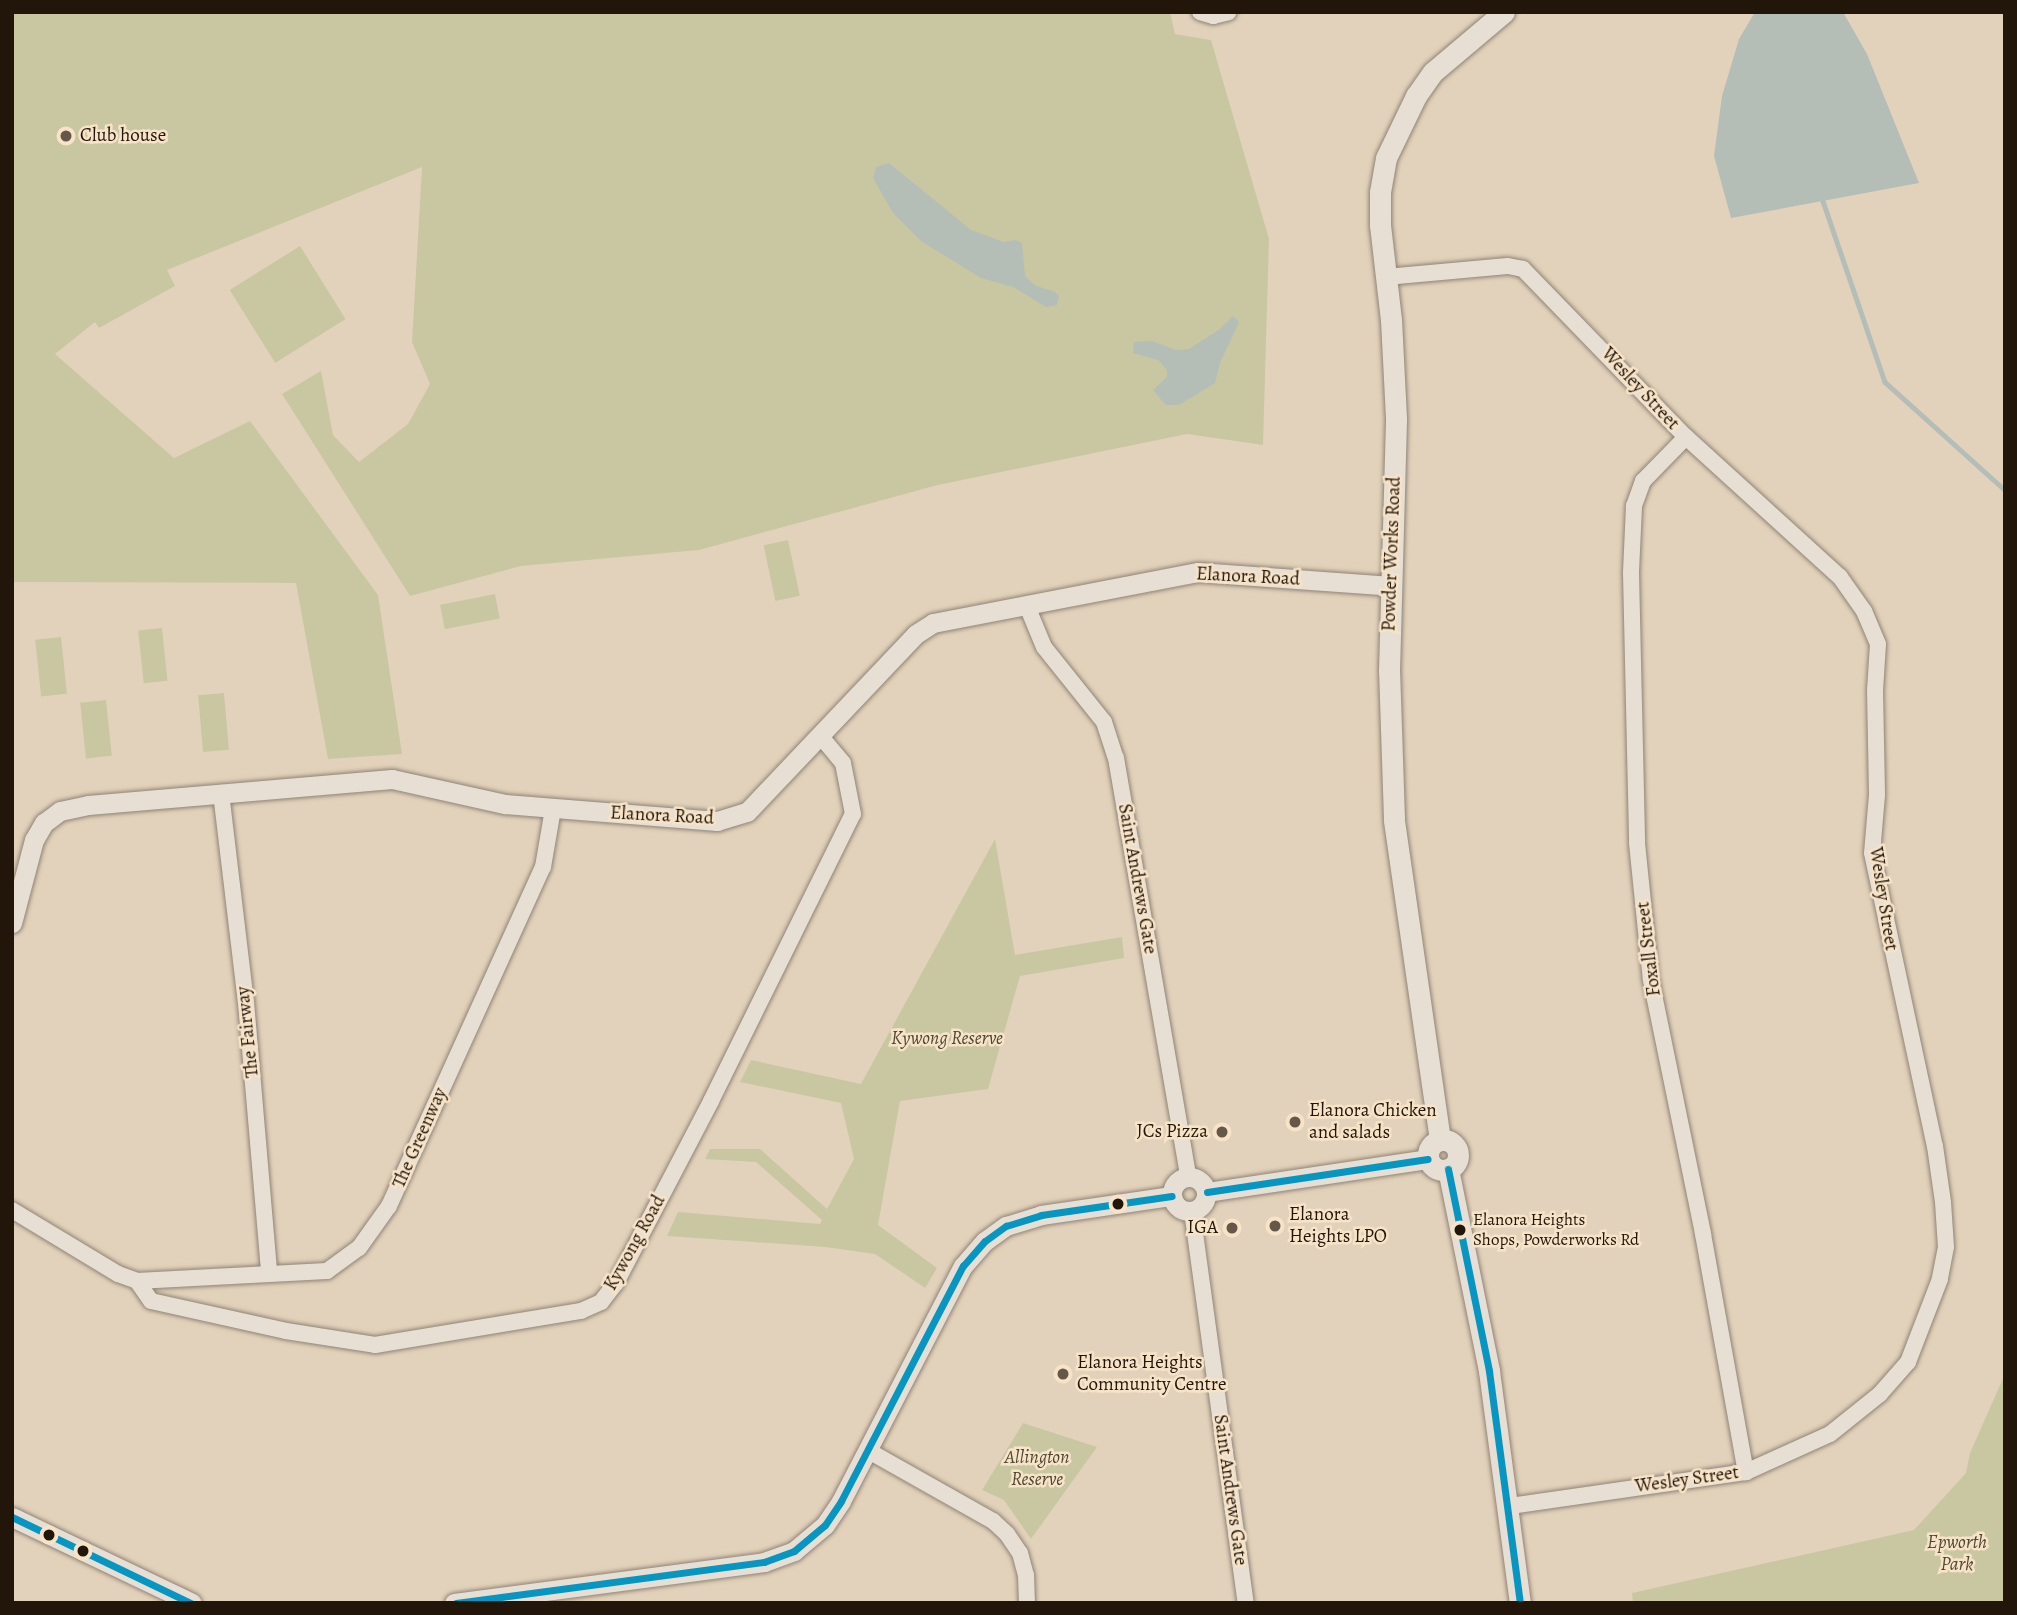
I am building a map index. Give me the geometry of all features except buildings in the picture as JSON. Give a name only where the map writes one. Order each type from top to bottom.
[{"type":"main road","name":"Powder Works Road","points":[[1440,1140],[1394,819],[1389,671],[1396,418],[1380,225],[1380,192],[1386,158],[1400,124],[1433,72],[1504,12]]},
{"type":"main road","points":[[1440,1140],[1449,1142],[1456,1148],[1456,1163],[1448,1169],[1434,1167],[1428,1159],[1431,1146],[1440,1140]]},
{"type":"main road","points":[[1448,1169],[1489,1371],[1520,1603]]},
{"type":"street","points":[[1199,12],[1213,16],[1229,12]]},
{"type":"street","name":"Wesley Street","points":[[1386,277],[1508,266],[1523,269],[1686,437],[1840,577],[1877,635],[1877,795],[1872,853],[1935,1146],[1946,1247],[1940,1279],[1908,1362],[1881,1394],[1830,1434],[1746,1472],[1509,1506]]},
{"type":"street","name":"Foxall Street","points":[[1686,437],[1643,481],[1634,506],[1630,573],[1637,843],[1651,980],[1703,1234],[1746,1472]]},
{"type":"street","name":"Elanora Road","points":[[12,923],[15,898],[34,840],[44,823],[60,811],[88,805],[392,779],[505,804],[717,821],[747,812],[916,634],[933,623],[1198,572],[1391,586]]},
{"type":"street","name":"Saint Andrews Gate","points":[[1027,606],[1044,647],[1104,722],[1116,758],[1128,842],[1182,1125],[1188,1176]]},
{"type":"street","name":"Kywong Road","points":[[12,1210],[118,1274],[137,1281],[150,1301],[286,1331],[375,1345],[581,1311],[601,1302],[616,1283],[711,1101],[853,814],[844,763],[820,736]]},
{"type":"street","name":"The Fairway","points":[[221,793],[246,1002],[269,1273]]},
{"type":"street","name":"The Greenway","points":[[137,1281],[327,1271],[359,1248],[389,1206],[543,867],[553,809]]},
{"type":"street","points":[[1207,1192],[1428,1159]]},
{"type":"street","points":[[1188,1176],[1201,1181],[1207,1192],[1205,1202],[1192,1211],[1177,1206],[1172,1196],[1174,1185],[1188,1176]]},
{"type":"street","points":[[454,1603],[569,1595],[781,1557],[805,1543],[825,1525],[963,1266],[985,1241],[1006,1226],[1041,1215],[1172,1196]]},
{"type":"street","name":"Saint Andrews Gate","points":[[1192,1211],[1247,1603]]},
{"type":"street","points":[[867,1450],[993,1521],[1007,1534],[1020,1553],[1026,1575],[1027,1603]]},
{"type":"street","points":[[14,1519],[192,1603]]},
{"type":"green space","points":[[12,12],[1170,12],[1175,34],[1211,40],[1269,239],[1263,445],[1187,434],[938,485],[699,550],[521,566],[410,596],[282,394],[321,371],[333,435],[359,462],[408,424],[430,384],[412,342],[422,167],[167,270],[175,286],[99,328],[95,322],[55,354],[174,458],[250,421],[378,595],[402,754],[328,759],[296,583],[12,582]]},
{"type":"green space","points":[[300,246],[346,319],[275,363],[230,290]]},
{"type":"green space","points":[[788,540],[800,596],[775,601],[764,545]]},
{"type":"green space","points":[[495,594],[500,619],[445,629],[440,605]]},
{"type":"green space","points":[[162,628],[168,681],[144,683],[138,631]]},
{"type":"green space","points":[[61,637],[67,694],[41,696],[35,640]]},
{"type":"green space","points":[[224,693],[229,750],[203,752],[198,695]]},
{"type":"green space","points":[[106,700],[112,756],[86,758],[80,703]]},
{"type":"green space","name":"Kywong Reserve","points":[[995,839],[1015,955],[1122,937],[1124,958],[1020,976],[988,1089],[900,1101],[878,1225],[937,1268],[925,1288],[875,1254],[825,1247],[667,1236],[678,1212],[820,1224],[822,1220],[756,1162],[705,1159],[710,1149],[760,1149],[827,1209],[854,1159],[841,1103],[740,1082],[751,1060],[861,1084]]},
{"type":"green space","name":"Epworth Park","points":[[2005,1374],[2005,1603],[1633,1603],[1632,1593],[1914,1530],[1966,1473],[1970,1453]]},
{"type":"green space","name":"Allington Reserve","points":[[1023,1423],[1097,1447],[1031,1539],[1004,1500],[982,1490]]},
{"type":"shaded area","points":[[1755,12],[1843,12],[1867,54],[1919,183],[1731,218],[1714,156],[1722,96],[1739,39]]},
{"type":"shaded area","points":[[889,163],[971,230],[1004,242],[1016,240],[1022,243],[1025,276],[1036,286],[1055,292],[1059,296],[1057,305],[1046,307],[1013,287],[981,278],[921,241],[893,213],[873,178],[876,167]]},
{"type":"shaded area","points":[[1233,316],[1239,322],[1220,363],[1215,383],[1179,405],[1166,405],[1153,390],[1167,377],[1167,370],[1158,360],[1133,353],[1134,342],[1152,341],[1176,350],[1189,349],[1220,329]]},
{"type":"waterway","points":[[1823,201],[1885,382],[2005,490]]},
{"type":"transit line","points":[[1207,1192],[1428,1159]]},
{"type":"transit line","points":[[1448,1169],[1489,1371],[1520,1603]]},
{"type":"transit line","points":[[456,1603],[764,1562],[794,1551],[825,1525],[841,1501],[963,1266],[985,1241],[1006,1226],[1041,1215],[1172,1196]]},
{"type":"transit line","points":[[12,1517],[191,1603]]},
{"type":"place","name":"Club house","points":[[66,136]]},
{"type":"place","name":"Elanora Chicken and salads","points":[[1295,1122]]},
{"type":"place","name":"JCs Pizza","points":[[1222,1132]]},
{"type":"place","name":"Elanora Heights LPO","points":[[1275,1226]]},
{"type":"place","name":"IGA","points":[[1232,1228]]},
{"type":"place","name":"Elanora Heights Shops, Powderworks Rd","points":[[1460,1230]]},
{"type":"place","name":"Elanora Heights Community Centre","points":[[1063,1374]]}]
